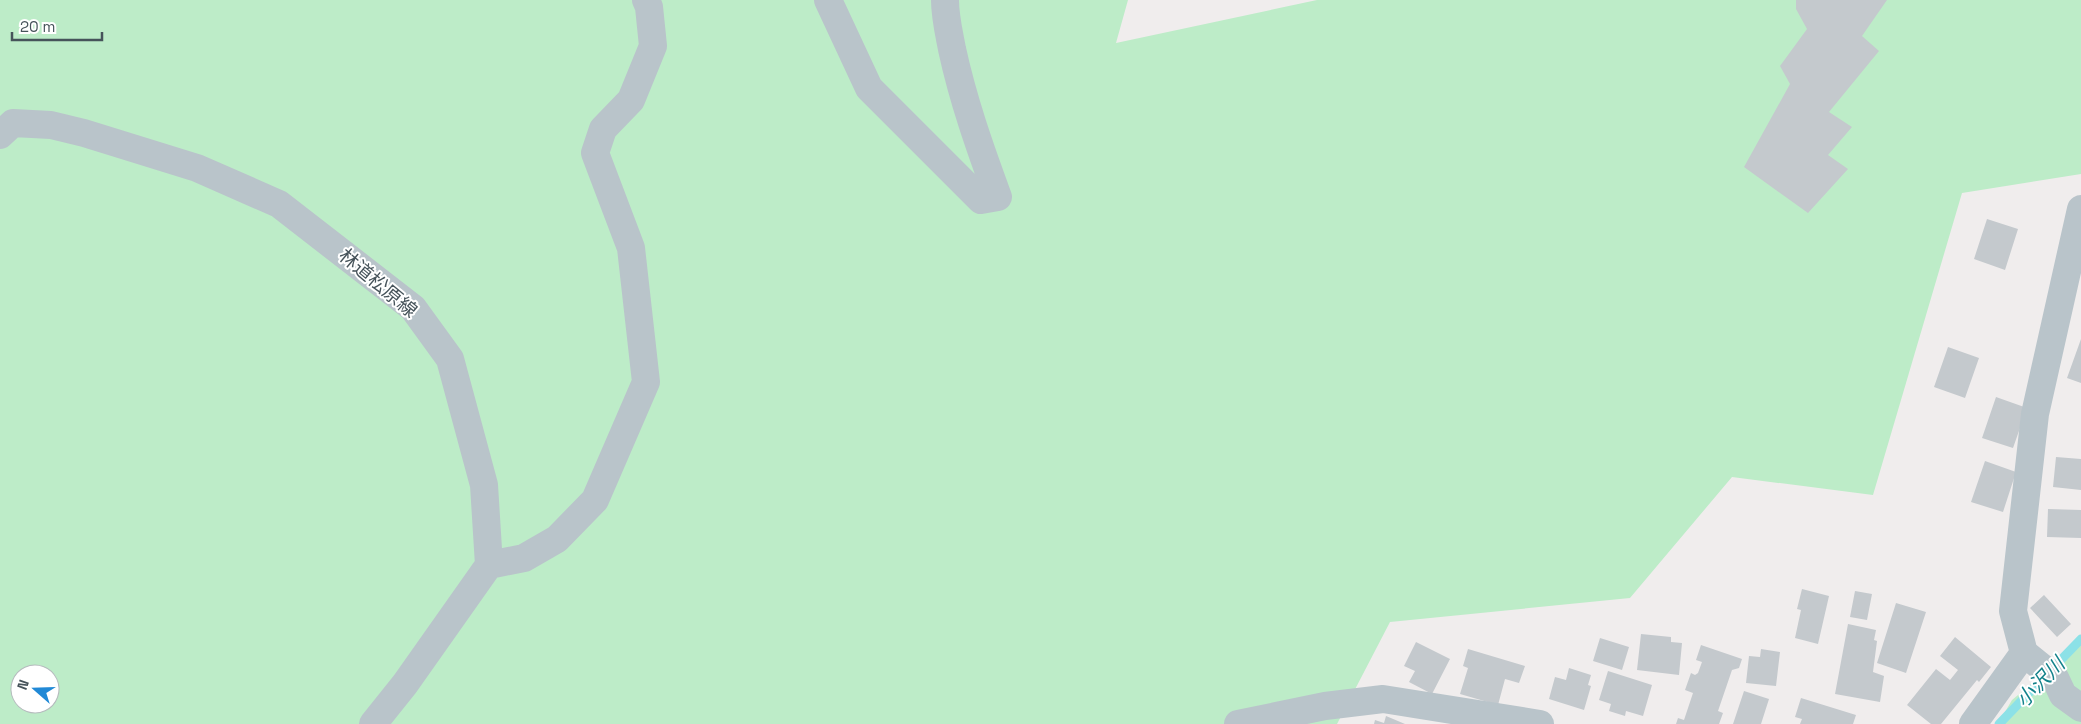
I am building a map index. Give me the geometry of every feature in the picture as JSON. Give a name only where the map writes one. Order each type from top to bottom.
[{"type":"street","points":[[373,724],[404,684],[489,564],[524,558],[557,539],[595,500],[646,382],[631,248],[595,153],[603,129],[631,100],[653,46],[649,7],[646,0]]},
{"type":"street","points":[[828,0],[869,88],[981,200],[998,197],[980,151],[958,80],[945,14],[945,0]]},
{"type":"street","name":"林道松原線","points":[[0,135],[13,123],[51,125],[84,133],[197,168],[279,204],[412,308],[450,359],[484,485],[489,564]]},
{"type":"street","points":[[2081,209],[2035,414],[2014,612],[2024,653],[2055,678],[2063,695],[2081,708]]},
{"type":"street","points":[[1973,724],[2024,653]]},
{"type":"street","points":[[1238,724],[1325,706],[1383,699],[1540,724]]},
{"type":"green space","points":[[0,0],[1128,0],[1116,43],[1317,0],[2081,0],[2081,174],[1962,193],[1873,495],[1732,477],[1630,598],[1390,622],[1337,724],[0,724]]},
{"type":"green space","points":[[2081,643],[2081,724],[1998,724],[2012,700]]},
{"type":"building","points":[[1796,0],[1887,0],[1862,36],[1879,51],[1829,112],[1852,127],[1828,155],[1848,169],[1808,213],[1744,167],[1790,84],[1780,66],[1807,29],[1796,9]]},
{"type":"building","points":[[1987,219],[2018,229],[2005,270],[1974,259]]},
{"type":"building","points":[[2081,339],[2081,383],[2067,378]]},
{"type":"building","points":[[1948,347],[1979,358],[1965,398],[1934,387]]},
{"type":"building","points":[[1996,397],[2027,408],[2013,448],[1982,438]]},
{"type":"building","points":[[2056,457],[2081,459],[2081,490],[2053,487]]},
{"type":"building","points":[[1985,461],[2016,472],[2003,512],[1971,502]]},
{"type":"building","points":[[2048,509],[2081,510],[2081,538],[2047,537]]},
{"type":"building","points":[[1802,589],[1829,596],[1818,644],[1795,638],[1801,610],[1797,609]]},
{"type":"building","points":[[1855,591],[1872,594],[1867,620],[1850,617]]},
{"type":"building","points":[[2044,595],[2071,624],[2057,637],[2030,608]]},
{"type":"building","points":[[1896,603],[1926,612],[1906,673],[1877,663]]},
{"type":"building","points":[[1848,624],[1876,630],[1874,640],[1877,641],[1873,672],[1884,676],[1880,702],[1835,694]]},
{"type":"building","points":[[1641,634],[1671,637],[1671,642],[1682,643],[1679,675],[1637,670]]},
{"type":"building","points":[[1955,637],[1991,667],[1979,682],[1977,680],[1941,724],[1931,724],[1907,705],[1936,669],[1950,680],[1958,670],[1940,656]]},
{"type":"building","points":[[1600,638],[1629,647],[1622,670],[1593,661]]},
{"type":"building","points":[[1416,642],[1450,659],[1432,694],[1409,682],[1415,671],[1404,666]]},
{"type":"building","points":[[1701,645],[1742,659],[1739,668],[1732,670],[1718,711],[1723,713],[1719,724],[1676,724],[1678,718],[1684,720],[1693,693],[1685,690],[1691,673],[1695,675],[1698,673],[1702,662],[1696,660]]},
{"type":"building","points":[[1468,649],[1525,666],[1519,683],[1505,679],[1498,705],[1460,694],[1468,668],[1463,666]]},
{"type":"building","points":[[1761,649],[1780,652],[1776,686],[1746,683],[1749,656],[1760,657]]},
{"type":"building","points":[[1569,668],[1591,675],[1588,685],[1591,686],[1584,710],[1549,699],[1555,677],[1566,680]]},
{"type":"building","points":[[1608,671],[1652,685],[1643,716],[1626,711],[1625,716],[1609,711],[1611,704],[1599,700]]},
{"type":"building","points":[[1744,691],[1769,699],[1761,724],[1733,724]]},
{"type":"building","points":[[1801,698],[1856,715],[1853,724],[1800,724],[1802,719],[1795,717]]},
{"type":"building","points":[[1386,716],[1405,724],[1374,724],[1375,720],[1384,723]]},
{"type":"waterway","name":"小沢川","points":[[1999,724],[2081,639]]}]
